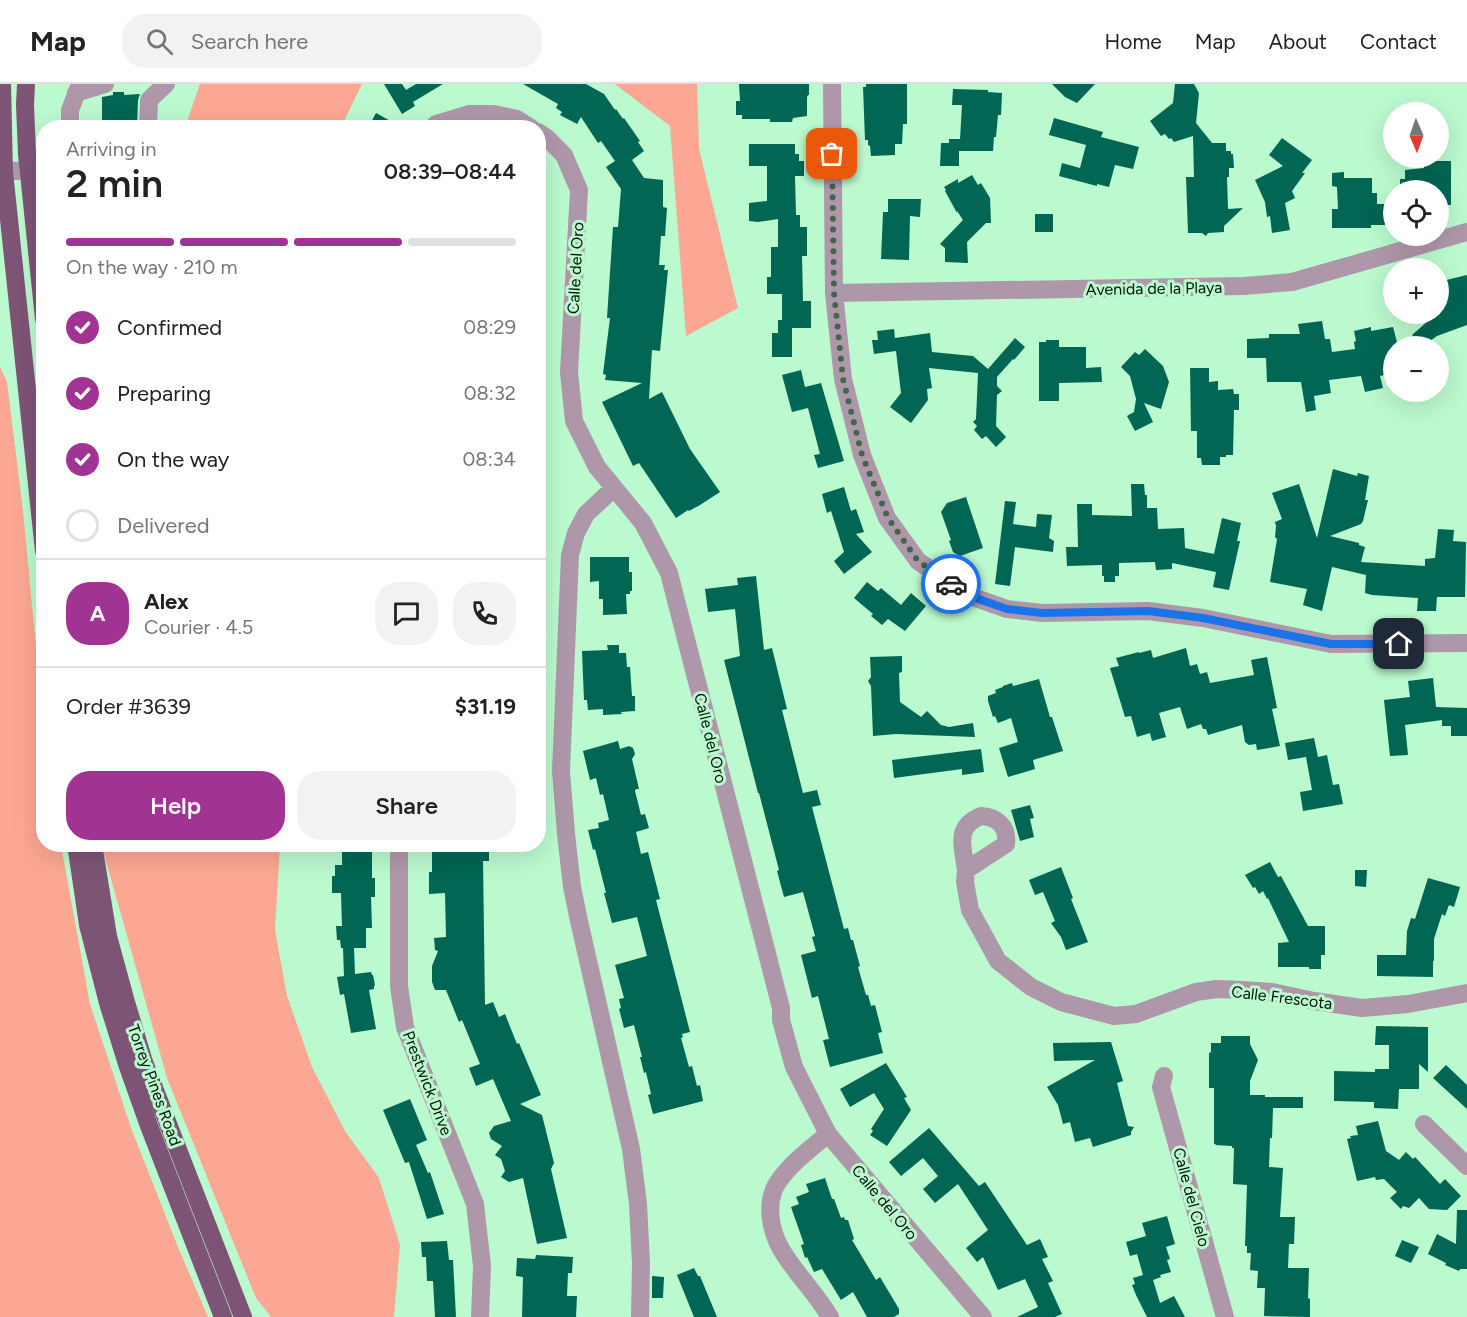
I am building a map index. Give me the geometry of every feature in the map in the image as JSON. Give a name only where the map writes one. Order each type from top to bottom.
[{"type":"main road","points":[[2,84],[36,272]]},
{"type":"main road","points":[[26,84],[19,171],[36,429]]},
{"type":"main road","name":"Torrey Pines Road","points":[[77,852],[88,925],[108,1003],[128,1067],[223,1317]]},
{"type":"main road","name":"Torrey Pines Road","points":[[94,852],[108,936],[144,1062],[243,1317]]},
{"type":"street","points":[[70,120],[70,110],[78,88],[105,84]]},
{"type":"street","points":[[148,120],[146,92],[166,84]]},
{"type":"street","points":[[832,84],[834,293],[843,379],[862,455],[888,518],[918,561],[967,595],[1007,609],[1042,613],[1148,611],[1203,618],[1331,644],[1467,643]]},
{"type":"street","points":[[452,120],[470,114],[494,114],[519,120]]},
{"type":"street","name":"Calle del Oro","points":[[546,137],[564,155],[579,190],[569,372],[574,421],[597,467],[643,523],[669,573],[778,996],[781,1020],[794,1067],[828,1134],[983,1317]]},
{"type":"street","name":"Avenida de la Playa","points":[[834,293],[1244,286],[1292,282],[1467,232]]},
{"type":"street","points":[[614,488],[586,514],[576,533],[570,555],[561,771],[572,887],[631,1149],[640,1240],[639,1317]]},
{"type":"street","name":"Prestwick Drive","points":[[399,852],[399,986],[405,1027],[476,1204],[482,1266],[480,1317]]},
{"type":"street","name":"Calle Frescota","points":[[966,870],[965,882],[970,910],[998,961],[1031,987],[1061,1002],[1114,1016],[1136,1014],[1196,992],[1217,989],[1272,992],[1362,1008],[1408,1004],[1467,993]]},
{"type":"street","name":"Calle del Cielo","points":[[1164,1076],[1161,1087],[1225,1317]]},
{"type":"street","points":[[1425,1124],[1467,1166]]},
{"type":"street","points":[[828,1134],[795,1162],[777,1184],[770,1204],[772,1227],[780,1248],[830,1317]]},
{"type":"shaded area","points":[[200,84],[362,84],[344,120],[187,120]]},
{"type":"shaded area","points":[[615,84],[697,84],[699,149],[738,308],[686,336],[670,126]]},
{"type":"shaded area","points":[[0,367],[7,382],[23,511],[36,647],[36,852],[62,852],[90,1004],[131,1128],[208,1317],[0,1317]]},
{"type":"shaded area","points":[[104,852],[280,852],[275,930],[287,996],[312,1067],[345,1131],[379,1178],[400,1245],[394,1317],[271,1317],[256,1298],[167,1078]]},
{"type":"building","points":[[384,84],[402,84],[406,90],[416,84],[443,84],[413,102],[415,106],[402,114]]},
{"type":"building","points":[[523,84],[586,84],[604,94],[640,141],[638,142],[644,151],[632,160],[644,178],[663,180],[663,207],[667,208],[665,236],[661,236],[659,265],[665,265],[664,270],[668,270],[660,351],[652,350],[649,399],[662,392],[690,449],[720,492],[676,518],[639,463],[633,466],[602,402],[642,383],[605,380],[606,375],[603,374],[610,318],[607,318],[613,227],[618,227],[621,189],[606,167],[615,161],[601,141],[598,143],[581,117],[577,124],[560,115],[562,112],[556,108],[558,104]]},
{"type":"building","points":[[739,84],[809,84],[807,116],[793,118],[792,122],[742,119],[742,115],[736,115],[736,101],[740,101]]},
{"type":"building","points":[[866,84],[907,84],[907,124],[903,124],[902,144],[895,144],[895,155],[871,156],[868,140],[865,140],[863,87],[866,87]]},
{"type":"building","points":[[1052,84],[1095,84],[1077,103],[1065,97]]},
{"type":"building","points":[[1175,84],[1194,84],[1199,93],[1196,123],[1212,143],[1226,143],[1226,151],[1231,151],[1233,154],[1234,168],[1229,168],[1229,177],[1227,177],[1228,209],[1243,208],[1224,226],[1224,232],[1208,233],[1206,236],[1202,233],[1188,233],[1186,177],[1194,177],[1193,136],[1174,142],[1165,134],[1161,136],[1150,121],[1173,103]]},
{"type":"building","points":[[953,89],[988,90],[988,92],[1002,93],[1001,115],[998,115],[993,151],[959,151],[959,166],[940,166],[941,143],[949,143],[949,139],[960,139],[962,105],[952,105]]},
{"type":"building","points":[[113,92],[124,92],[124,95],[140,94],[137,120],[102,120],[102,97],[113,95]]},
{"type":"building","points":[[376,113],[389,120],[372,120]]},
{"type":"building","points":[[1054,118],[1103,132],[1101,137],[1139,147],[1133,169],[1115,165],[1109,187],[1059,176],[1062,163],[1080,168],[1086,145],[1049,135]]},
{"type":"building","points":[[1282,138],[1312,160],[1292,191],[1295,198],[1285,203],[1290,230],[1272,233],[1270,216],[1267,217],[1265,202],[1255,180],[1283,166],[1269,155]]},
{"type":"building","points":[[749,144],[795,144],[795,154],[799,154],[799,161],[804,161],[804,176],[795,176],[796,215],[800,215],[800,227],[807,227],[807,256],[802,256],[803,301],[811,301],[811,328],[792,328],[792,357],[772,357],[772,333],[778,333],[778,320],[782,320],[782,294],[767,294],[767,277],[771,277],[771,247],[778,247],[778,219],[749,221],[749,203],[767,201],[767,166],[749,166]]},
{"type":"building","points":[[1449,161],[1451,161],[1451,205],[1449,205],[1449,180],[1400,180],[1405,179],[1405,170],[1449,168]]},
{"type":"building","points":[[1344,172],[1344,178],[1372,178],[1372,193],[1377,193],[1377,204],[1383,204],[1383,225],[1371,225],[1371,228],[1332,228],[1332,209],[1338,209],[1337,187],[1332,186],[1332,173]]},
{"type":"building","points":[[972,175],[978,185],[981,183],[990,198],[991,223],[986,223],[967,242],[968,263],[945,262],[945,248],[940,244],[963,220],[944,187],[958,179],[958,183]]},
{"type":"building","points":[[888,199],[921,199],[920,217],[910,216],[909,260],[881,259],[883,212],[888,212]]},
{"type":"building","points":[[1035,214],[1053,214],[1053,232],[1035,232]]},
{"type":"building","points":[[1467,275],[1467,325],[1437,336],[1413,336],[1425,324],[1449,324],[1449,279]]},
{"type":"building","points":[[1322,321],[1325,339],[1330,339],[1332,352],[1355,349],[1354,331],[1371,327],[1371,331],[1393,327],[1395,336],[1383,336],[1383,375],[1380,376],[1383,388],[1365,392],[1361,376],[1329,380],[1331,393],[1314,396],[1316,410],[1306,412],[1301,382],[1267,382],[1266,358],[1247,358],[1247,339],[1269,338],[1269,334],[1300,334],[1298,324]]},
{"type":"building","points":[[894,329],[895,338],[930,333],[932,352],[973,356],[988,369],[1015,338],[1025,347],[997,377],[997,386],[1002,391],[997,395],[996,426],[1006,437],[996,447],[986,436],[982,439],[974,430],[977,426],[973,422],[976,419],[978,373],[929,368],[932,388],[927,389],[928,400],[911,423],[890,407],[901,393],[896,351],[874,354],[872,340],[878,340],[877,331]]},
{"type":"building","points":[[1046,340],[1059,340],[1059,347],[1086,347],[1086,368],[1101,367],[1102,382],[1059,383],[1059,401],[1039,401],[1039,342],[1046,342]]},
{"type":"building","points":[[1145,349],[1163,366],[1169,382],[1161,409],[1144,403],[1153,422],[1135,431],[1127,416],[1134,412],[1136,399],[1130,376],[1121,367],[1135,352],[1139,355]]},
{"type":"building","points":[[1190,368],[1209,368],[1209,382],[1218,381],[1218,390],[1233,389],[1234,394],[1239,394],[1239,410],[1234,410],[1233,455],[1220,457],[1220,465],[1202,465],[1201,458],[1197,458],[1197,431],[1191,431]]},
{"type":"building","points":[[801,370],[805,387],[821,383],[844,461],[818,468],[814,455],[820,454],[808,408],[792,412],[782,375]]},
{"type":"building","points":[[1333,469],[1357,476],[1358,473],[1369,476],[1365,500],[1368,500],[1361,524],[1330,536],[1359,543],[1365,547],[1361,562],[1425,566],[1425,559],[1435,558],[1438,529],[1454,530],[1453,541],[1466,542],[1465,597],[1437,597],[1436,611],[1417,611],[1418,598],[1365,593],[1366,575],[1332,567],[1322,611],[1303,605],[1307,589],[1270,582],[1277,539],[1275,522],[1282,519],[1272,493],[1299,484],[1317,538]]},
{"type":"building","points":[[1131,484],[1144,484],[1147,508],[1157,508],[1158,529],[1184,528],[1185,548],[1214,554],[1222,518],[1241,523],[1237,541],[1240,541],[1229,590],[1213,587],[1216,572],[1172,563],[1172,569],[1156,570],[1155,562],[1119,563],[1119,576],[1115,576],[1115,582],[1104,582],[1102,565],[1067,566],[1066,547],[1078,547],[1077,504],[1092,504],[1092,515],[1132,516]]},
{"type":"building","points":[[844,487],[851,511],[856,509],[864,532],[856,534],[872,552],[844,574],[834,561],[844,552],[831,511],[827,513],[822,494]]},
{"type":"building","points":[[966,497],[983,548],[960,556],[953,552],[941,512],[947,503]]},
{"type":"building","points":[[1005,501],[1016,502],[1013,524],[1036,527],[1037,514],[1052,515],[1049,538],[1054,541],[1053,552],[1015,547],[1010,586],[995,584]]},
{"type":"building","points":[[590,557],[629,557],[632,591],[626,594],[627,614],[603,615],[603,599],[599,599],[599,581],[590,582]]},
{"type":"building","points":[[756,576],[764,650],[772,648],[787,709],[782,710],[803,793],[817,790],[821,805],[812,807],[844,929],[848,928],[851,940],[853,940],[866,995],[868,995],[871,1006],[875,1005],[882,1032],[878,1033],[883,1053],[830,1067],[823,1040],[829,1039],[818,996],[812,998],[801,955],[816,951],[812,937],[815,936],[803,892],[784,897],[724,660],[740,656],[735,609],[708,612],[705,589],[738,585],[737,578]]},
{"type":"building","points":[[867,582],[878,591],[881,588],[901,605],[911,593],[926,606],[905,631],[888,619],[882,625],[854,598]]},
{"type":"building","points":[[607,645],[619,645],[619,653],[626,653],[627,667],[630,667],[632,696],[635,696],[635,711],[603,715],[603,709],[588,710],[587,700],[584,700],[582,651],[608,650]]},
{"type":"building","points":[[1186,648],[1190,666],[1197,664],[1200,674],[1207,672],[1210,683],[1254,675],[1251,660],[1267,657],[1277,708],[1272,709],[1280,746],[1257,750],[1256,744],[1249,745],[1245,742],[1242,725],[1208,735],[1201,724],[1187,729],[1180,707],[1159,713],[1166,737],[1152,741],[1150,733],[1137,737],[1131,716],[1125,717],[1110,668],[1119,666],[1116,658],[1151,650],[1153,658]]},
{"type":"building","points":[[902,656],[902,672],[899,673],[900,702],[921,717],[927,711],[941,725],[949,727],[973,723],[975,737],[896,734],[873,736],[871,686],[868,681],[871,677],[870,657]]},
{"type":"building","points":[[1433,678],[1436,707],[1467,708],[1467,736],[1451,736],[1451,726],[1442,726],[1442,720],[1405,725],[1408,755],[1390,756],[1384,700],[1410,697],[1408,681]]},
{"type":"building","points":[[1039,679],[1063,751],[1033,760],[1035,769],[1008,777],[999,748],[1018,742],[1011,718],[998,723],[995,716],[993,717],[988,696],[996,693],[995,690],[1012,683],[1013,686]]},
{"type":"building","points":[[1314,738],[1318,757],[1327,755],[1333,785],[1339,784],[1343,804],[1303,811],[1300,792],[1312,790],[1306,757],[1288,760],[1285,743]]},
{"type":"building","points":[[618,741],[620,749],[629,746],[633,748],[635,754],[632,759],[639,789],[635,791],[641,815],[645,814],[649,828],[636,832],[641,854],[648,852],[660,899],[656,900],[690,1032],[682,1034],[681,1038],[689,1067],[692,1066],[697,1086],[700,1085],[703,1101],[653,1114],[648,1095],[651,1094],[640,1057],[642,1057],[634,1025],[624,1028],[619,1009],[621,1008],[619,999],[624,998],[615,965],[647,956],[637,917],[612,923],[595,849],[593,850],[588,830],[599,828],[598,823],[609,820],[603,794],[600,795],[596,778],[590,780],[583,751]]},
{"type":"building","points":[[981,749],[984,772],[962,775],[962,769],[894,778],[892,760]]},
{"type":"building","points":[[1030,805],[1034,818],[1030,819],[1034,837],[1020,841],[1011,810]]},
{"type":"building","points":[[342,852],[372,852],[375,897],[371,897],[372,928],[366,928],[366,948],[354,948],[355,974],[371,972],[373,975],[374,989],[369,990],[376,1029],[351,1033],[344,994],[340,995],[337,977],[344,976],[343,948],[341,948],[340,940],[337,940],[336,926],[342,926],[341,893],[332,893],[332,876],[335,876],[335,865],[342,865]]},
{"type":"building","points":[[432,852],[489,852],[489,861],[483,861],[485,1005],[493,1002],[499,1017],[505,1014],[541,1095],[520,1104],[542,1115],[554,1163],[551,1169],[567,1238],[537,1244],[523,1178],[509,1182],[501,1177],[505,1171],[501,1159],[495,1155],[502,1146],[491,1139],[489,1133],[494,1126],[511,1121],[493,1079],[476,1086],[469,1068],[480,1064],[462,1020],[459,1022],[446,990],[435,990],[432,982],[432,966],[438,951],[435,950],[434,938],[446,937],[445,893],[429,894],[429,872],[432,872]]},
{"type":"building","points":[[1270,862],[1278,877],[1281,876],[1308,926],[1325,926],[1325,955],[1321,955],[1321,969],[1278,967],[1278,943],[1289,942],[1268,898],[1263,891],[1259,894],[1255,887],[1253,888],[1245,875]]},
{"type":"building","points":[[1061,867],[1088,942],[1066,950],[1061,937],[1051,923],[1055,921],[1043,892],[1035,895],[1029,880]]},
{"type":"building","points":[[1355,870],[1367,870],[1366,887],[1355,886]]},
{"type":"building","points":[[1428,878],[1460,887],[1454,907],[1449,905],[1445,916],[1442,914],[1434,939],[1433,977],[1377,976],[1377,955],[1406,955],[1407,931],[1411,918],[1415,919]]},
{"type":"building","points":[[1376,1026],[1428,1027],[1428,1072],[1419,1064],[1419,1089],[1399,1089],[1398,1109],[1374,1108],[1374,1102],[1334,1101],[1334,1071],[1375,1072],[1375,1069],[1389,1069],[1389,1045],[1375,1045]]},
{"type":"building","points":[[1221,1036],[1250,1036],[1250,1044],[1258,1060],[1250,1081],[1250,1095],[1303,1097],[1303,1108],[1273,1108],[1269,1167],[1283,1168],[1280,1217],[1295,1217],[1294,1244],[1289,1244],[1288,1268],[1309,1268],[1310,1317],[1264,1316],[1265,1288],[1257,1288],[1258,1271],[1250,1270],[1251,1253],[1247,1253],[1247,1246],[1245,1246],[1247,1185],[1233,1184],[1234,1148],[1214,1144],[1214,1088],[1209,1088],[1209,1053],[1211,1043],[1221,1043]]},
{"type":"building","points":[[1111,1042],[1123,1081],[1117,1083],[1128,1126],[1134,1127],[1131,1135],[1093,1147],[1090,1138],[1075,1142],[1070,1122],[1063,1124],[1058,1105],[1047,1087],[1095,1060],[1054,1061],[1053,1043]]},
{"type":"building","points":[[886,1063],[907,1097],[904,1098],[911,1110],[887,1146],[870,1135],[873,1131],[871,1129],[884,1109],[874,1093],[850,1107],[840,1089]]},
{"type":"building","points":[[1446,1065],[1467,1085],[1467,1109],[1433,1078]]},
{"type":"building","points":[[410,1099],[427,1140],[416,1145],[428,1173],[430,1172],[444,1214],[427,1219],[409,1162],[405,1163],[383,1110]]},
{"type":"building","points":[[1378,1121],[1386,1151],[1399,1160],[1406,1152],[1413,1159],[1415,1157],[1440,1184],[1445,1179],[1461,1196],[1447,1210],[1429,1209],[1419,1198],[1409,1208],[1403,1206],[1401,1209],[1390,1198],[1397,1192],[1384,1179],[1376,1180],[1375,1177],[1357,1181],[1347,1139],[1358,1135],[1356,1126]]},
{"type":"building","points":[[929,1128],[979,1186],[985,1182],[1027,1245],[1040,1239],[1048,1257],[1042,1259],[1053,1281],[1048,1283],[1062,1314],[1055,1317],[1017,1317],[1038,1307],[1025,1279],[998,1290],[983,1257],[977,1262],[966,1248],[988,1230],[958,1184],[935,1203],[923,1189],[938,1176],[923,1158],[901,1176],[889,1162]]},
{"type":"building","points":[[825,1178],[841,1218],[848,1220],[854,1239],[852,1240],[876,1280],[880,1277],[899,1309],[899,1314],[894,1317],[867,1317],[853,1292],[841,1300],[822,1269],[814,1272],[807,1257],[805,1258],[801,1245],[804,1244],[791,1207],[799,1204],[796,1197],[809,1192],[806,1184]]},
{"type":"building","points":[[1457,1210],[1467,1210],[1467,1269],[1459,1271],[1428,1254],[1437,1234],[1456,1244]]},
{"type":"building","points":[[1167,1216],[1175,1244],[1166,1247],[1171,1272],[1153,1280],[1160,1303],[1174,1296],[1185,1317],[1147,1317],[1132,1285],[1135,1284],[1133,1278],[1143,1275],[1137,1254],[1130,1256],[1126,1242],[1146,1236],[1142,1223]]},
{"type":"building","points":[[1402,1240],[1419,1247],[1411,1263],[1395,1256]]},
{"type":"building","points":[[447,1241],[449,1260],[453,1260],[456,1317],[435,1317],[433,1281],[427,1281],[426,1257],[422,1257],[421,1242]]},
{"type":"building","points":[[536,1255],[573,1257],[572,1273],[568,1273],[567,1296],[577,1296],[576,1317],[522,1317],[523,1277],[516,1276],[517,1258],[535,1259]]},
{"type":"building","points":[[694,1268],[700,1276],[717,1317],[694,1317],[677,1275]]},
{"type":"building","points":[[652,1276],[664,1277],[663,1298],[652,1298]]},
{"type":"way so far","points":[[832,154],[834,293],[843,379],[862,455],[888,518],[918,561],[951,584]]},
{"type":"route","points":[[951,584],[967,595],[1007,609],[1042,613],[1148,611],[1203,618],[1331,644],[1399,644]]}]
